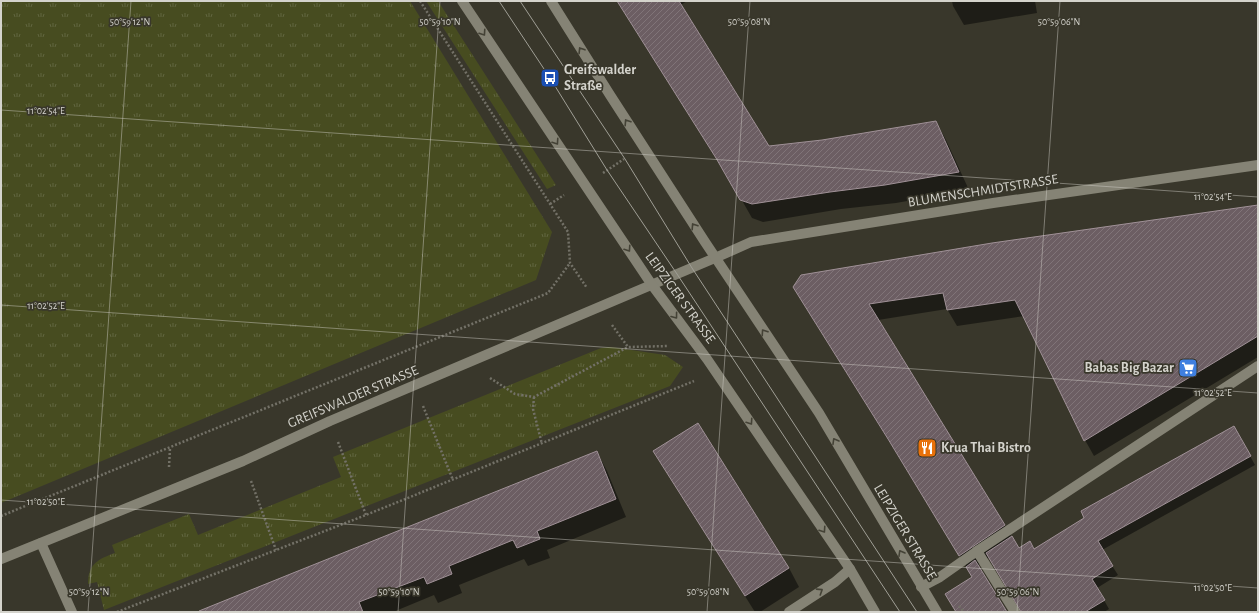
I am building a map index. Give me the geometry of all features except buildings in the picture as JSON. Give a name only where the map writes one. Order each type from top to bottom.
[{"type":"main road","name":"LEIPZIGER STRASSE","points":[[462,1],[652,285],[707,359],[850,569],[875,612]]},
{"type":"main road","name":"LEIPZIGER STRASSE","points":[[551,1],[613,101],[715,258],[819,413],[937,612]]},
{"type":"main road","name":"BLUMENSCHMIDTSTRASSE","points":[[715,258],[751,242],[993,203],[1258,165]]},
{"type":"main road","name":"GREIFSWALDER STRASSE","points":[[1,559],[243,461],[330,421],[715,258]]},
{"type":"main road","points":[[921,587],[940,577],[977,551],[1258,366]]},
{"type":"main road","points":[[42,543],[72,612]]},
{"type":"main road","points":[[977,551],[1015,612]]},
{"type":"main road","points":[[789,612],[835,582],[850,569]]},
{"type":"path","points":[[1,516],[548,293],[570,263]]},
{"type":"path","points":[[468,363],[515,394],[534,397],[628,347]]},
{"type":"path","points":[[117,612],[366,515],[695,381]]},
{"type":"path","points":[[415,385],[453,480]]},
{"type":"path","points":[[534,397],[533,409],[542,444]]},
{"type":"path","points":[[330,421],[366,515]]},
{"type":"path","points":[[243,461],[276,550]]},
{"type":"green space","points":[[1,1],[410,1],[552,232],[536,280],[1,503]]},
{"type":"green space","points":[[426,1],[438,1],[556,185],[547,189]]},
{"type":"green space","points":[[611,347],[665,355],[683,367],[670,386],[104,610],[97,582],[88,584],[88,577],[95,563],[115,553],[112,545],[189,514],[198,535],[341,477],[333,457],[601,348]]},
{"type":"tram line","points":[[499,1],[550,78],[607,170],[900,612]]},
{"type":"tram line","points":[[520,1],[625,159],[692,268],[917,612]]},
{"type":"place","name":"Greifswalder Straße","points":[[550,78]]},
{"type":"place","name":"Babas Big Bazar","points":[[1188,368]]},
{"type":"place","name":"Krua Thai Bistro","points":[[927,448]]}]
